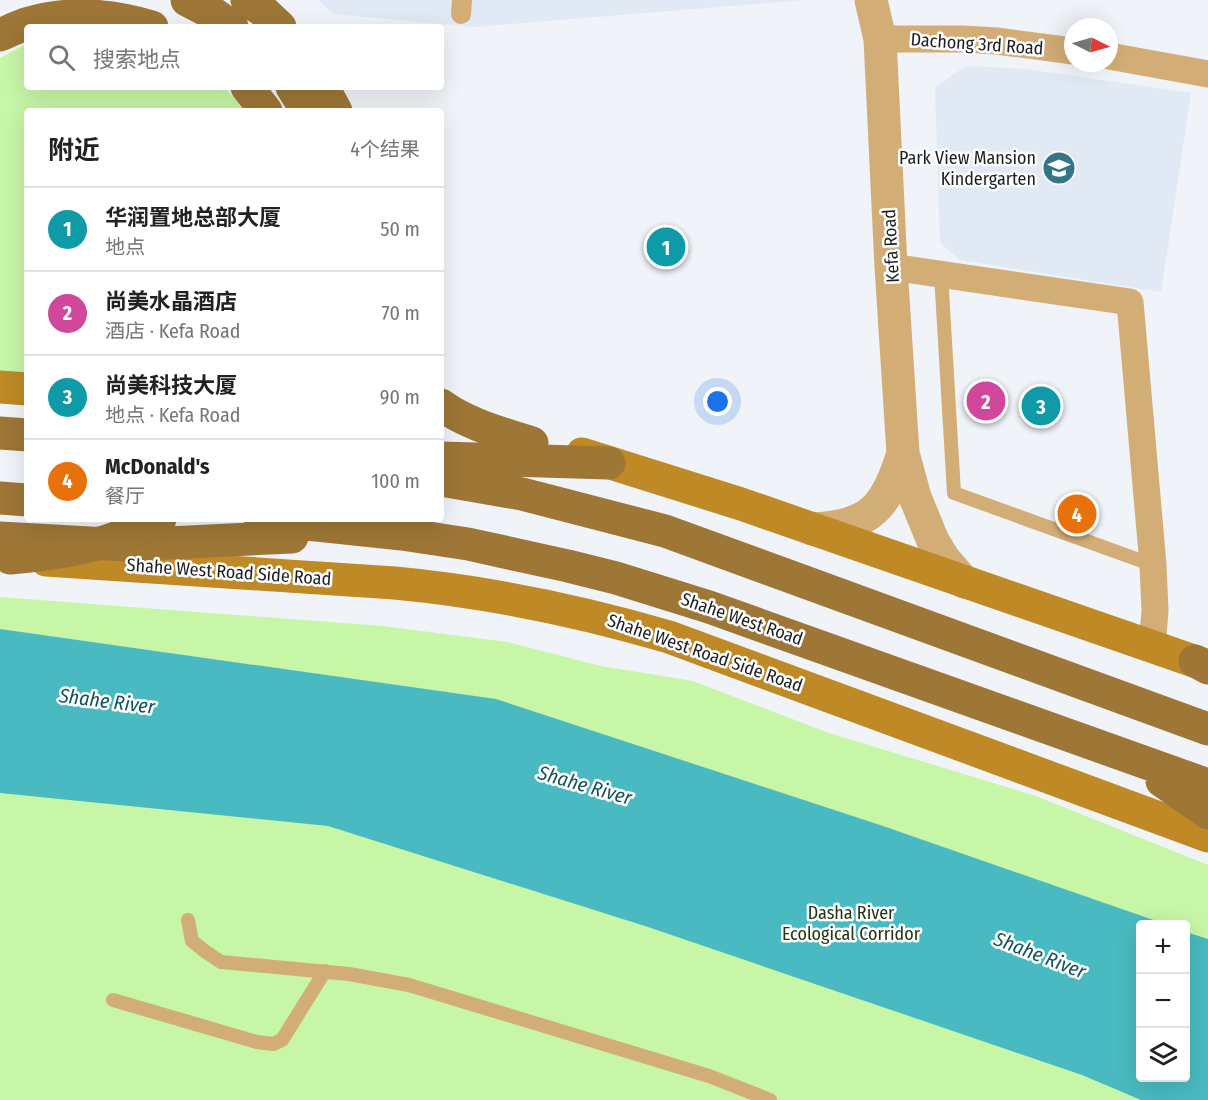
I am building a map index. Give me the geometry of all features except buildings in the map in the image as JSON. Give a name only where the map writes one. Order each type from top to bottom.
[{"type":"main road","points":[[187,0],[228,24]]},
{"type":"main road","points":[[247,0],[277,24]]},
{"type":"main road","points":[[27,24],[63,16],[99,16],[142,24]]},
{"type":"main road","points":[[0,35],[24,25]]},
{"type":"main road","points":[[250,90],[264,108]]},
{"type":"main road","points":[[294,90],[305,108]]},
{"type":"main road","points":[[325,90],[334,108]]},
{"type":"main road","points":[[0,387],[24,389]]},
{"type":"main road","points":[[444,407],[469,421],[532,443]]},
{"type":"main road","points":[[444,427],[585,455],[741,504],[1204,665]]},
{"type":"main road","points":[[0,434],[24,435]]},
{"type":"main road","points":[[444,458],[609,463]]},
{"type":"main road","points":[[444,481],[522,494],[665,531],[1208,729]]},
{"type":"main road","points":[[0,498],[24,500]]},
{"type":"main road","points":[[3,551],[57,553],[107,541],[154,522]]},
{"type":"main road","name":"Shahe West Road","points":[[288,522],[402,534],[468,544],[616,578],[721,611],[1208,786]]},
{"type":"main road","points":[[3,551],[402,534]]},
{"type":"main road","name":"Shahe West Road Side Road","points":[[3,551],[405,584],[468,591],[552,606],[669,637],[1208,836]]},
{"type":"main road","points":[[1126,756],[1208,813]]},
{"type":"street","name":"Kefa Road","points":[[871,0],[880,39],[903,453]]},
{"type":"street","name":"Kefa Road","points":[[880,39],[892,0]]},
{"type":"street","name":"Dachong 3rd Road","points":[[880,39],[997,41],[1064,50]]},
{"type":"street","points":[[1118,58],[1208,74]]},
{"type":"street","points":[[891,267],[1130,302],[1153,565],[1155,611],[1152,646]]},
{"type":"street","points":[[812,529],[845,525],[858,521],[870,513],[889,490],[897,474],[903,453]]},
{"type":"street","points":[[903,453],[915,497],[933,541],[944,559],[964,582]]},
{"type":"lane","points":[[941,274],[954,493],[1153,565]]},
{"type":"lane","points":[[188,920],[192,941],[221,962],[348,974],[409,986],[709,1076],[771,1100]]},
{"type":"lane","points":[[113,1000],[257,1042],[273,1044],[282,1040],[325,972]]},
{"type":"shaded area","points":[[318,0],[804,0],[474,27],[334,14]]},
{"type":"shaded area","name":"Park View Mansion Kindergarten","points":[[966,66],[1026,69],[1191,93],[1161,292],[960,260],[940,243],[935,87]]},
{"type":"green space","points":[[24,46],[24,90],[226,90],[244,108],[24,108],[24,376],[0,374],[0,58]]},
{"type":"green space","name":"Dasha River Ecological Corridor","points":[[0,597],[383,626],[507,642],[601,666],[693,681],[829,733],[1036,796],[1208,865],[1208,1100],[0,1100]]},
{"type":"water","name":"Shahe River","points":[[0,629],[496,699],[883,826],[1153,920],[1136,920],[1136,1082],[1190,1082],[1190,933],[1208,939],[1208,1100],[1141,1100],[1082,1075],[648,927],[328,826],[0,793]]},
{"type":"place","name":"Park View Mansion Kindergarten","points":[[1059,168]]},
{"type":"place","name":"华润置地总部大厦","points":[[666,247]]},
{"type":"place","name":"尚美水晶酒店","points":[[986,401]]},
{"type":"place","name":"尚美科技大厦","points":[[1041,406]]},
{"type":"place","name":"McDonald's","points":[[1077,514]]}]
